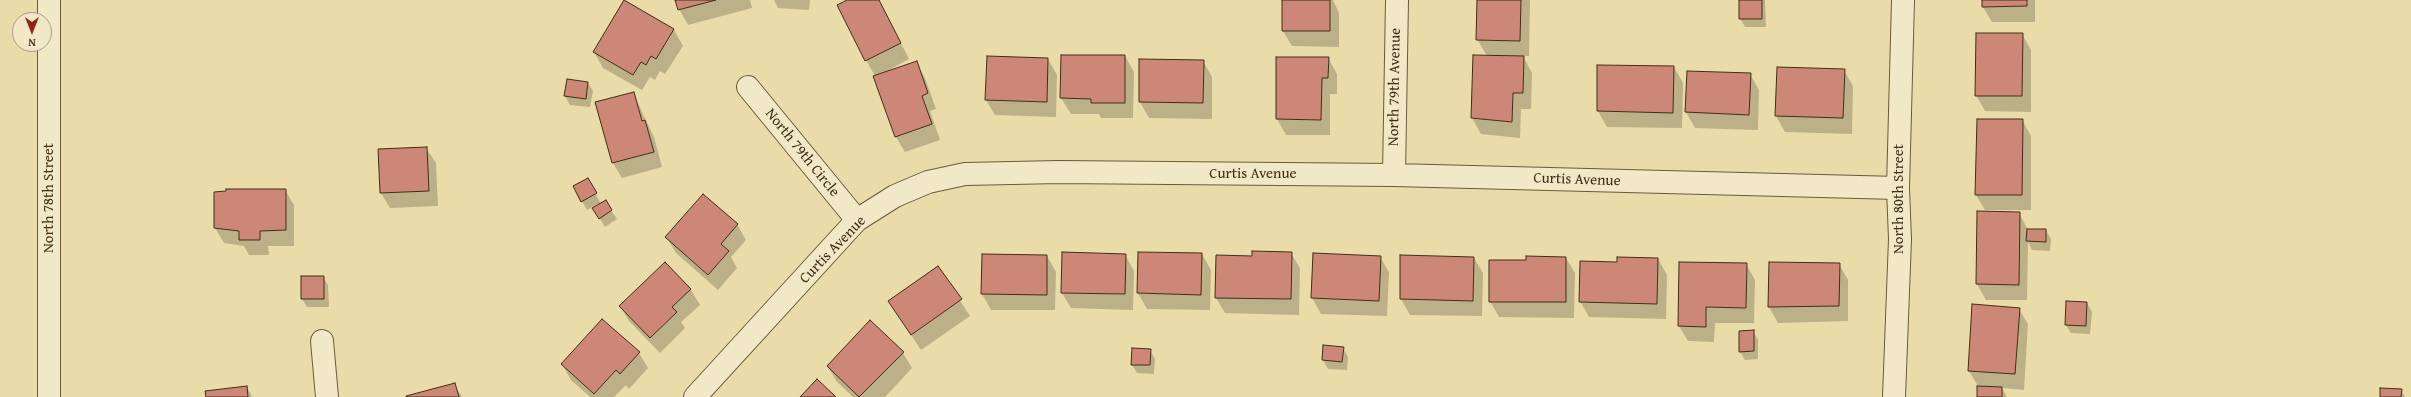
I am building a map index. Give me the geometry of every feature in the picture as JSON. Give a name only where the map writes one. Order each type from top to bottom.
[{"type":"street","name":"North 78th Street","points":[[49,0],[49,397]]},
{"type":"street","name":"North 79th Avenue","points":[[1394,175],[1397,0]]},
{"type":"street","name":"North 80th Street","points":[[1894,397],[1900,239],[1898,188],[1903,0]]},
{"type":"street","name":"North 79th Circle","points":[[748,87],[857,220]]},
{"type":"street","name":"Curtis Avenue","points":[[695,397],[857,220],[895,196],[928,182],[965,174],[1067,172],[1394,175],[1898,188]]},
{"type":"street","points":[[322,341],[327,397]]},
{"type":"building","points":[[624,0],[674,29],[656,59],[651,56],[646,65],[641,62],[633,75],[593,52]]},
{"type":"building","points":[[675,0],[716,0],[678,10]]},
{"type":"building","points":[[847,0],[879,0],[901,43],[865,61],[837,5]]},
{"type":"building","points":[[1282,0],[1330,0],[1330,31],[1282,31]]},
{"type":"building","points":[[1477,0],[1521,0],[1520,41],[1476,40]]},
{"type":"building","points":[[1739,0],[1762,0],[1762,19],[1739,19]]},
{"type":"building","points":[[1982,0],[2027,0],[2027,6],[1982,7]]},
{"type":"building","points":[[1976,33],[2023,33],[2022,96],[1975,96]]},
{"type":"building","points":[[1061,55],[1125,55],[1125,103],[1091,103],[1091,99],[1060,98]]},
{"type":"building","points":[[1473,55],[1524,56],[1523,93],[1513,93],[1512,122],[1471,118]]},
{"type":"building","points":[[987,56],[1048,58],[1047,102],[985,100]]},
{"type":"building","points":[[1276,57],[1329,57],[1328,78],[1322,78],[1321,120],[1276,119]]},
{"type":"building","points":[[1139,59],[1204,60],[1203,103],[1139,102]]},
{"type":"building","points":[[917,61],[928,93],[922,96],[932,124],[895,137],[873,76]]},
{"type":"building","points":[[1597,65],[1674,66],[1673,113],[1597,111]]},
{"type":"building","points":[[1777,67],[1845,69],[1843,118],[1775,116]]},
{"type":"building","points":[[1687,71],[1751,73],[1749,115],[1685,112]]},
{"type":"building","points":[[567,79],[588,82],[586,99],[564,96]]},
{"type":"building","points":[[634,92],[642,121],[645,120],[654,152],[612,163],[595,102]]},
{"type":"building","points":[[1977,119],[2023,119],[2022,195],[1975,195]]},
{"type":"building","points":[[427,147],[429,191],[380,193],[378,149]]},
{"type":"building","points":[[588,178],[597,193],[581,202],[573,186]]},
{"type":"building","points":[[226,189],[286,189],[286,230],[260,231],[260,240],[239,240],[239,231],[214,228],[214,192],[226,191]]},
{"type":"building","points":[[703,194],[738,224],[721,244],[729,251],[708,275],[665,237]]},
{"type":"building","points":[[606,200],[612,210],[599,219],[592,208]]},
{"type":"building","points":[[1977,211],[2020,212],[2019,285],[1976,284]]},
{"type":"building","points":[[2027,229],[2046,229],[2046,242],[2026,241]]},
{"type":"building","points":[[1252,251],[1292,252],[1291,299],[1215,298],[1216,255],[1252,256]]},
{"type":"building","points":[[1062,252],[1126,254],[1125,294],[1061,293]]},
{"type":"building","points":[[1138,252],[1202,253],[1201,295],[1137,293]]},
{"type":"building","points":[[1313,253],[1381,256],[1379,301],[1311,298]]},
{"type":"building","points":[[982,254],[1047,255],[1047,295],[981,294]]},
{"type":"building","points":[[1400,255],[1474,257],[1473,301],[1400,299]]},
{"type":"building","points":[[1526,256],[1566,257],[1566,302],[1489,302],[1489,260],[1526,260]]},
{"type":"building","points":[[1617,257],[1658,258],[1657,304],[1579,302],[1580,261],[1617,262]]},
{"type":"building","points":[[665,262],[691,289],[672,307],[677,312],[650,338],[619,306]]},
{"type":"building","points":[[1679,262],[1747,263],[1746,308],[1706,307],[1706,327],[1678,326]]},
{"type":"building","points":[[1769,262],[1840,263],[1839,306],[1768,307]]},
{"type":"building","points":[[938,266],[962,299],[911,335],[888,301]]},
{"type":"building","points":[[301,276],[324,276],[324,299],[301,299]]},
{"type":"building","points":[[2066,301],[2087,302],[2086,326],[2065,325]]},
{"type":"building","points":[[1972,304],[2020,308],[2015,374],[1968,371]]},
{"type":"building","points":[[602,319],[640,352],[620,374],[616,370],[594,394],[561,364]]},
{"type":"building","points":[[870,320],[904,352],[859,397],[827,366]]},
{"type":"building","points":[[1754,330],[1754,351],[1739,352],[1739,331]]},
{"type":"building","points":[[1323,345],[1344,347],[1342,362],[1322,360]]},
{"type":"building","points":[[1132,348],[1151,349],[1150,365],[1131,365]]},
{"type":"building","points":[[817,379],[836,397],[800,397]]},
{"type":"building","points":[[455,383],[459,397],[406,397],[406,396]]},
{"type":"building","points":[[247,386],[248,397],[206,397],[205,391]]},
{"type":"building","points":[[1977,386],[2002,387],[2002,397],[1977,397]]},
{"type":"building","points":[[2380,388],[2402,389],[2401,397],[2380,397]]}]
